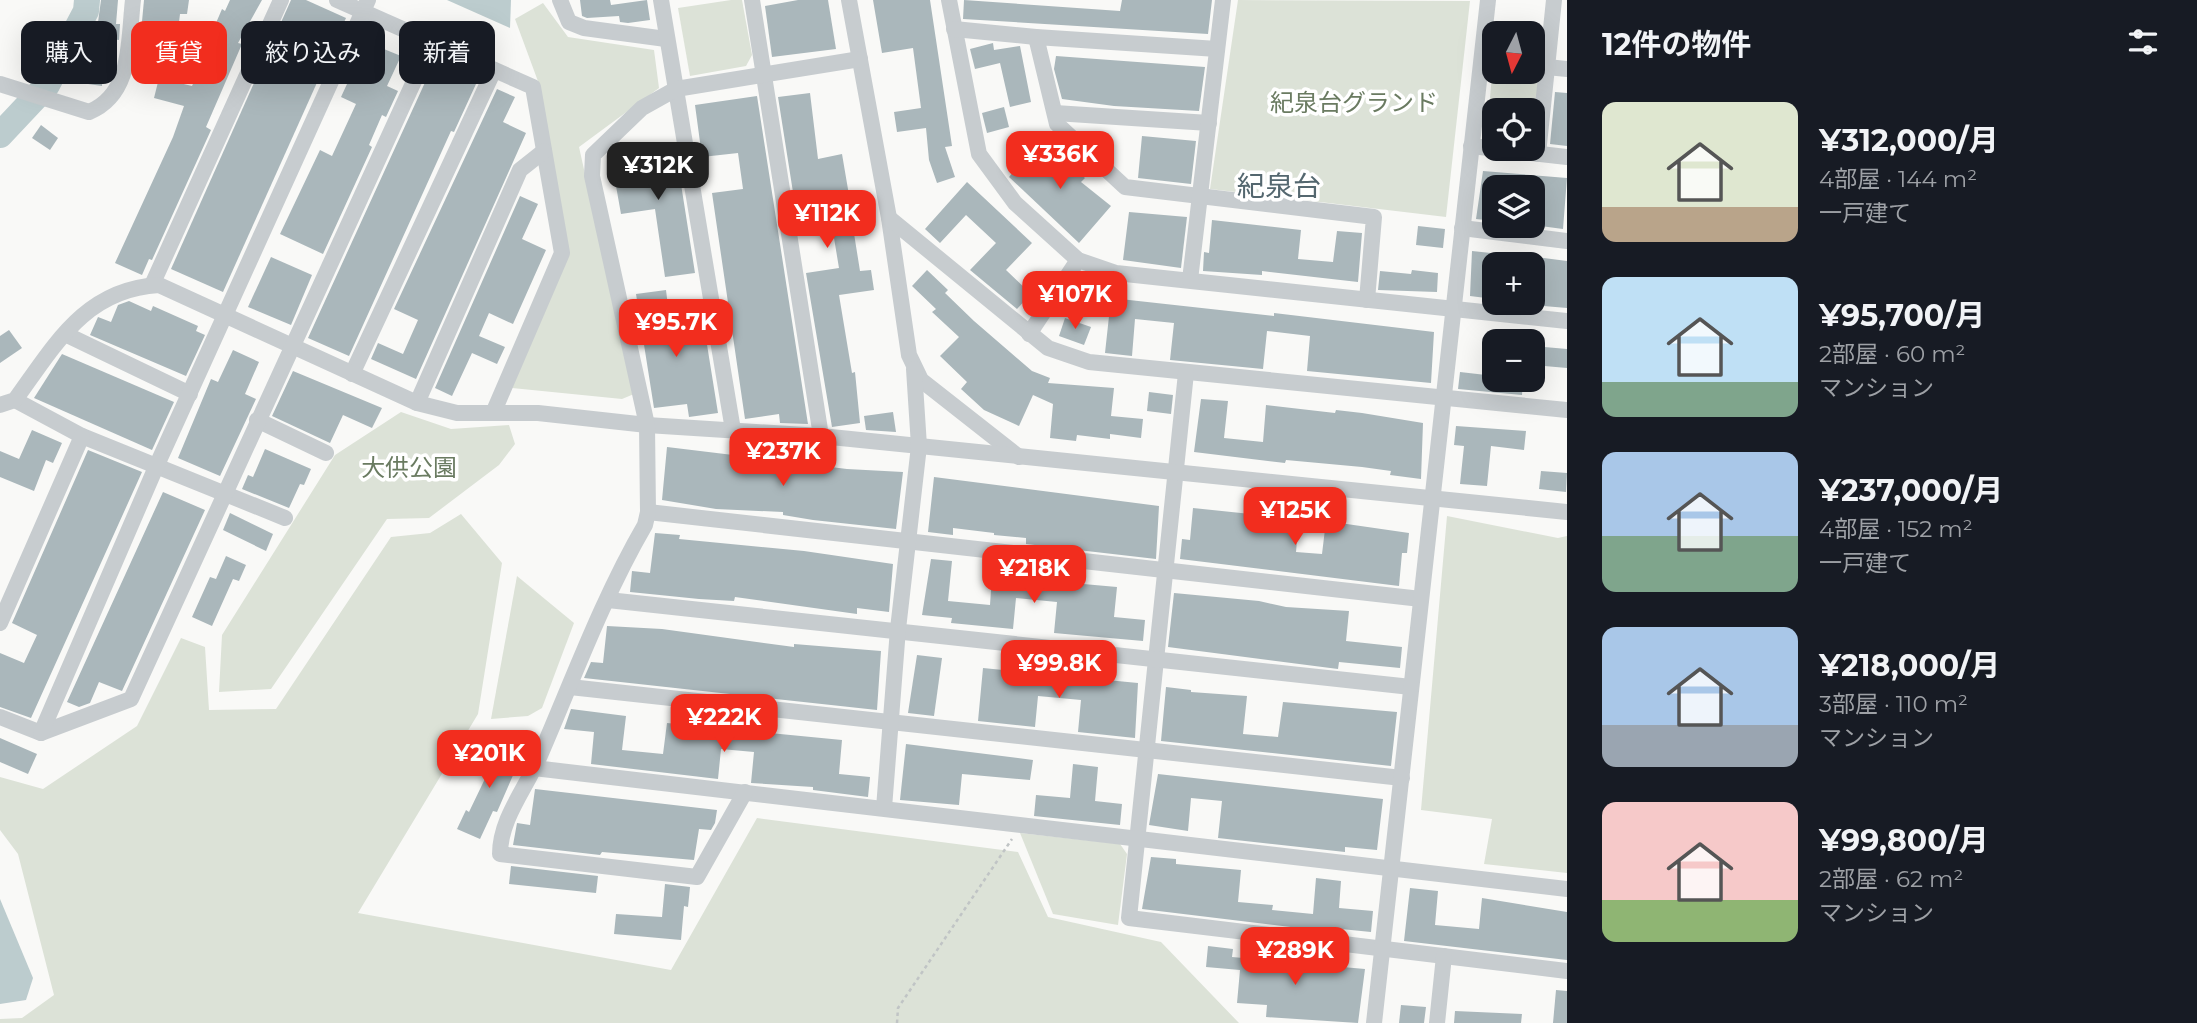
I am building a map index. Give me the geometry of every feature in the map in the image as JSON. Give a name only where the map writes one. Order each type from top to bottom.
[{"type":"street","points":[[0,84],[89,112],[112,98],[122,81],[133,0]]},
{"type":"street","points":[[152,285],[281,0]]},
{"type":"street","points":[[337,0],[366,6],[399,24]]},
{"type":"street","points":[[560,0],[569,22],[584,28],[666,39]]},
{"type":"street","points":[[661,0],[733,430]]},
{"type":"street","points":[[752,0],[821,436]]},
{"type":"street","points":[[849,0],[890,218],[909,355],[914,369],[921,380],[1019,457]]},
{"type":"street","points":[[949,0],[979,154],[1015,203],[1078,260],[1116,274],[1567,321]]},
{"type":"street","points":[[1190,281],[1223,0]]},
{"type":"street","points":[[1374,1023],[1488,0]]},
{"type":"street","points":[[1544,98],[1554,0]]},
{"type":"street","points":[[41,733],[156,467],[366,6]]},
{"type":"street","points":[[954,29],[1217,49]]},
{"type":"street","points":[[1036,37],[1057,124],[1125,187],[1374,217],[1367,300]]},
{"type":"street","points":[[746,792],[697,877],[500,854],[500,835],[534,768],[608,600],[645,526],[648,512],[648,425],[592,176],[593,155],[642,108],[676,89],[860,59]]},
{"type":"street","points":[[1547,67],[1567,69]]},
{"type":"street","points":[[494,411],[562,253],[533,87],[495,70]]},
{"type":"street","points":[[0,717],[41,733],[131,699],[413,84]]},
{"type":"street","points":[[352,374],[487,84]]},
{"type":"street","points":[[1055,113],[1209,123]]},
{"type":"street","points":[[1471,146],[1482,147]]},
{"type":"street","points":[[417,403],[520,170],[544,151]]},
{"type":"street","points":[[1545,154],[1567,157]]},
{"type":"street","points":[[890,218],[1048,348],[1089,362],[1567,410]]},
{"type":"street","points":[[1462,228],[1567,241]]},
{"type":"street","points":[[1030,334],[1078,260]]},
{"type":"street","points":[[285,518],[156,467],[7,403],[65,334],[103,298],[132,286],[159,285],[417,403],[457,413],[494,411],[648,425],[821,436],[1567,512]]},
{"type":"street","points":[[65,334],[190,394]]},
{"type":"street","points":[[884,808],[898,629],[919,446],[914,369]]},
{"type":"street","points":[[1186,373],[1178,473],[1129,918],[1567,971]]},
{"type":"street","points":[[257,420],[326,453]]},
{"type":"street","points":[[0,623],[82,436]]},
{"type":"street","points":[[648,512],[1421,599]]},
{"type":"street","points":[[608,600],[898,629],[1411,687]]},
{"type":"street","points":[[570,687],[1402,778]]},
{"type":"street","points":[[534,768],[1567,889]]},
{"type":"street","points":[[1437,1023],[1444,956]]},
{"type":"path","points":[[897,1023],[898,1008],[1021,825]]},
{"type":"green space","points":[[742,0],[752,55],[746,66],[690,76],[678,8]]},
{"type":"green space","name":"紀泉台グランド","points":[[1238,0],[1470,1],[1446,217],[1210,189]]},
{"type":"green space","points":[[543,3],[568,37],[654,50],[659,88],[579,147],[634,394],[622,399],[512,388],[567,255],[539,84],[515,19]]},
{"type":"green space","points":[[1491,84],[1538,84],[1537,98],[1490,98]]},
{"type":"green space","name":"大供公園","points":[[401,412],[451,429],[509,425],[515,444],[499,465],[429,518],[387,519],[271,689],[219,692],[222,635],[335,455]]},
{"type":"green space","points":[[461,514],[502,563],[478,714],[358,913],[671,970],[757,818],[1018,852],[1048,917],[1161,942],[1239,1023],[0,1023],[0,1019],[22,1018],[54,995],[18,854],[0,830],[0,777],[43,789],[137,726],[181,638],[205,647],[209,710],[276,709],[391,537],[430,533]]},
{"type":"green space","points":[[1447,516],[1558,538],[1567,536],[1567,873],[1484,864],[1492,819],[1421,810]]},
{"type":"green space","points":[[517,576],[574,623],[542,708],[528,716],[491,719]]},
{"type":"green space","points":[[1020,833],[1120,844],[1127,854],[1118,925],[1053,914]]},
{"type":"shaded area","points":[[447,0],[511,0],[510,28]]},
{"type":"shaded area","points":[[0,899],[33,978],[26,1000],[0,1004]]},
{"type":"building","points":[[101,0],[118,0],[116,21],[98,21]]},
{"type":"building","points":[[144,0],[189,0],[187,14],[180,14],[179,21],[142,21]]},
{"type":"building","points":[[230,0],[262,0],[250,21],[241,21],[241,38],[238,43],[241,46],[227,79],[227,21],[217,21],[222,9],[225,11]]},
{"type":"building","points":[[291,0],[306,0],[346,18],[345,21],[282,21]]},
{"type":"building","points":[[580,0],[610,0],[611,5],[647,0],[650,20],[628,23],[620,22],[619,16],[587,18],[582,16]]},
{"type":"building","points":[[798,0],[828,0],[836,49],[772,57],[765,6]]},
{"type":"building","points":[[873,0],[930,0],[952,146],[945,147],[955,177],[937,183],[929,160],[926,128],[897,132],[894,112],[921,108],[913,48],[882,53]]},
{"type":"building","points":[[964,0],[1120,11],[1122,0],[1212,0],[1208,34],[963,19]]},
{"type":"building","points":[[117,24],[120,24],[117,40]]},
{"type":"building","points":[[993,43],[994,50],[1020,46],[1031,102],[1010,107],[1000,63],[975,69],[970,49]]},
{"type":"building","points":[[385,49],[399,55],[387,86],[398,91],[386,117],[382,115],[369,145],[372,147],[323,254],[280,234],[320,150],[332,156],[356,104],[341,97],[347,84],[385,84]]},
{"type":"building","points":[[1056,56],[1205,67],[1199,111],[1114,106],[1062,99],[1054,69]]},
{"type":"building","points":[[158,84],[225,84],[206,127],[211,130],[152,260],[149,259],[142,275],[115,263],[173,137],[184,106],[154,98]]},
{"type":"building","points":[[254,84],[316,84],[223,292],[171,269]]},
{"type":"building","points":[[424,84],[476,84],[454,132],[451,131],[349,356],[308,338]]},
{"type":"building","points":[[497,89],[515,97],[503,122],[526,133],[416,379],[371,359],[378,343],[403,354],[418,320],[394,309]]},
{"type":"building","points":[[1555,92],[1567,93],[1567,146],[1550,144]]},
{"type":"building","points":[[810,93],[818,159],[842,154],[850,201],[859,200],[862,220],[852,221],[860,271],[871,270],[874,290],[839,295],[852,373],[855,372],[860,423],[832,427],[806,273],[839,268],[831,220],[798,224],[778,97]]},
{"type":"building","points":[[757,96],[808,424],[780,423],[779,414],[745,419],[712,193],[743,189],[738,153],[702,157],[695,105]]},
{"type":"building","points":[[1004,107],[1009,127],[987,133],[982,113]]},
{"type":"building","points":[[41,125],[58,138],[50,150],[32,138]]},
{"type":"building","points":[[1142,136],[1196,141],[1191,184],[1138,178]]},
{"type":"building","points":[[1040,140],[1046,165],[1049,144],[1085,178],[1081,182],[1111,206],[1079,243],[1009,177]]},
{"type":"building","points":[[675,146],[695,273],[665,277],[655,209],[621,214],[611,158]]},
{"type":"building","points":[[1483,171],[1531,175],[1482,175]]},
{"type":"building","points":[[1545,176],[1567,178],[1563,229],[1545,227]]},
{"type":"building","points":[[1482,178],[1482,220],[1476,219]]},
{"type":"building","points":[[967,182],[1032,243],[1006,270],[1031,294],[1017,309],[970,270],[996,243],[966,215],[940,243],[925,229]]},
{"type":"building","points":[[520,196],[538,204],[522,239],[546,250],[513,324],[489,313],[479,336],[505,347],[497,364],[472,353],[452,396],[435,388]]},
{"type":"building","points":[[1129,212],[1187,217],[1181,268],[1123,260]]},
{"type":"building","points":[[1212,220],[1301,230],[1298,259],[1333,262],[1337,231],[1362,233],[1358,282],[1262,271],[1262,275],[1203,271],[1204,252],[1209,253]]},
{"type":"building","points":[[1418,226],[1445,229],[1443,248],[1416,245]]},
{"type":"building","points":[[1472,251],[1482,252],[1482,298],[1470,296]]},
{"type":"building","points":[[271,257],[312,275],[291,325],[248,307]]},
{"type":"building","points":[[1545,258],[1567,261],[1567,308],[1545,306]]},
{"type":"building","points":[[927,270],[948,290],[945,293],[974,321],[1032,371],[1050,378],[1048,383],[1114,388],[1111,416],[1143,419],[1141,438],[1110,434],[1110,439],[1077,435],[1076,441],[1050,438],[1053,404],[1033,395],[1019,426],[984,410],[961,389],[967,382],[940,356],[959,337],[932,312],[936,309],[912,286]]},
{"type":"building","points":[[1412,270],[1438,273],[1437,292],[1378,290],[1380,271],[1411,274]]},
{"type":"building","points":[[666,290],[671,331],[704,326],[718,413],[689,417],[687,404],[654,408],[636,294]]},
{"type":"building","points":[[1111,298],[1274,316],[1274,313],[1434,332],[1431,383],[1307,371],[1310,336],[1267,331],[1263,369],[1170,360],[1174,323],[1135,319],[1132,356],[1105,353]]},
{"type":"building","points":[[129,301],[151,311],[153,306],[198,326],[196,331],[205,335],[186,376],[90,335],[98,317],[111,322],[118,305]]},
{"type":"building","points":[[1065,318],[1091,327],[1084,345],[1059,336]]},
{"type":"building","points":[[9,330],[22,348],[0,363],[0,336]]},
{"type":"building","points":[[1545,347],[1567,349],[1567,368],[1545,366]]},
{"type":"building","points":[[233,350],[259,362],[245,394],[256,399],[220,476],[178,458],[211,379],[218,382]]},
{"type":"building","points":[[62,354],[174,402],[152,450],[34,398]]},
{"type":"building","points":[[293,371],[382,408],[372,428],[343,415],[330,443],[272,416]]},
{"type":"building","points":[[1460,372],[1482,375],[1482,391],[1458,389]]},
{"type":"building","points":[[1149,392],[1173,395],[1171,414],[1147,411]]},
{"type":"building","points":[[1490,392],[1522,392],[1522,395]]},
{"type":"building","points":[[1201,399],[1228,401],[1224,438],[1263,442],[1266,405],[1335,413],[1336,410],[1423,423],[1421,479],[1390,475],[1391,471],[1362,467],[1286,460],[1285,463],[1194,452]]},
{"type":"building","points":[[893,412],[896,432],[866,430],[864,416]]},
{"type":"building","points":[[1456,426],[1526,431],[1524,450],[1491,446],[1487,486],[1460,484],[1464,446],[1454,445]]},
{"type":"building","points":[[32,430],[62,443],[53,463],[46,460],[34,491],[0,477],[0,451],[19,459]]},
{"type":"building","points":[[667,447],[847,469],[903,472],[896,529],[813,520],[783,515],[783,512],[716,509],[662,500]]},
{"type":"building","points":[[265,449],[311,469],[304,485],[300,484],[289,508],[242,489],[248,475],[253,477]]},
{"type":"building","points":[[88,450],[142,472],[31,718],[0,707],[0,653],[24,663],[37,635],[12,623]]},
{"type":"building","points":[[1541,471],[1567,473],[1566,492],[1539,489]]},
{"type":"building","points":[[934,477],[1159,506],[1156,559],[1026,544],[1026,538],[953,528],[953,535],[928,532]]},
{"type":"building","points":[[163,492],[205,510],[122,691],[99,682],[90,703],[79,707],[67,702]]},
{"type":"building","points":[[1193,508],[1299,519],[1296,552],[1322,554],[1326,521],[1409,533],[1407,553],[1402,553],[1399,586],[1180,559],[1182,539],[1190,540]]},
{"type":"building","points":[[230,513],[273,534],[266,551],[223,530]]},
{"type":"building","points":[[655,533],[680,535],[679,539],[804,551],[893,564],[889,612],[857,608],[857,614],[735,597],[734,601],[630,592],[632,571],[650,573]]},
{"type":"building","points":[[226,556],[246,565],[239,581],[233,579],[212,626],[192,617],[210,577],[216,579]]},
{"type":"building","points":[[931,559],[952,561],[948,601],[990,605],[992,576],[1117,587],[1114,617],[1145,620],[1143,641],[1054,633],[1057,602],[1016,598],[1013,629],[951,623],[952,618],[922,615]]},
{"type":"building","points":[[1174,593],[1259,601],[1286,607],[1349,611],[1346,641],[1402,647],[1400,668],[1339,662],[1338,669],[1168,647]]},
{"type":"building","points":[[607,626],[662,629],[794,647],[794,644],[881,651],[877,710],[584,678],[591,662],[603,663]]},
{"type":"building","points":[[917,655],[942,658],[934,716],[908,713]]},
{"type":"building","points":[[983,668],[1138,683],[1135,738],[1078,732],[1081,700],[1038,696],[1035,727],[978,721]]},
{"type":"building","points":[[1166,687],[1191,692],[1247,696],[1243,734],[1278,737],[1283,702],[1397,712],[1391,766],[1161,741]]},
{"type":"building","points":[[571,709],[626,716],[622,750],[663,754],[667,723],[842,740],[839,774],[870,777],[868,797],[813,790],[813,787],[751,783],[754,752],[721,749],[718,779],[591,764],[594,732],[564,729]]},
{"type":"building","points":[[0,738],[37,754],[28,774],[0,762]]},
{"type":"building","points":[[490,738],[513,748],[504,768],[514,773],[497,812],[493,811],[480,839],[457,829],[466,810],[469,812],[493,762],[481,757]]},
{"type":"building","points":[[906,744],[1033,760],[1030,780],[962,774],[959,805],[900,800]]},
{"type":"building","points":[[1073,764],[1098,767],[1095,801],[1122,804],[1120,825],[1034,816],[1036,795],[1070,798]]},
{"type":"building","points":[[1158,774],[1383,799],[1377,850],[1345,847],[1345,852],[1218,838],[1222,801],[1191,798],[1188,831],[1149,825]]},
{"type":"building","points":[[535,789],[717,810],[711,830],[699,829],[694,860],[602,852],[600,855],[513,845],[517,823],[530,825]]},
{"type":"building","points":[[1151,857],[1176,859],[1176,864],[1241,870],[1238,902],[1273,905],[1272,910],[1313,914],[1316,878],[1341,881],[1339,908],[1373,911],[1371,932],[1341,929],[1340,933],[1142,909]]},
{"type":"building","points":[[511,866],[598,876],[596,893],[509,884]]},
{"type":"building","points":[[665,884],[690,887],[688,907],[684,906],[681,940],[614,934],[616,914],[662,917]]},
{"type":"building","points":[[1410,888],[1438,891],[1435,925],[1479,929],[1482,898],[1567,912],[1567,960],[1404,941]]},
{"type":"building","points":[[1208,946],[1233,949],[1232,957],[1365,969],[1358,1023],[1266,1017],[1267,1005],[1237,1003],[1240,970],[1206,967]]},
{"type":"building","points":[[1556,990],[1567,991],[1567,1023],[1553,1023]]},
{"type":"building","points":[[1401,1005],[1426,1007],[1424,1023],[1399,1023]]},
{"type":"building","points":[[1455,1011],[1522,1014],[1521,1023],[1454,1023]]},
{"type":"waterway","points":[[0,135],[47,85],[86,11],[87,0]]},
{"type":"district","name":"紀泉台","points":[[1279,186]]}]
